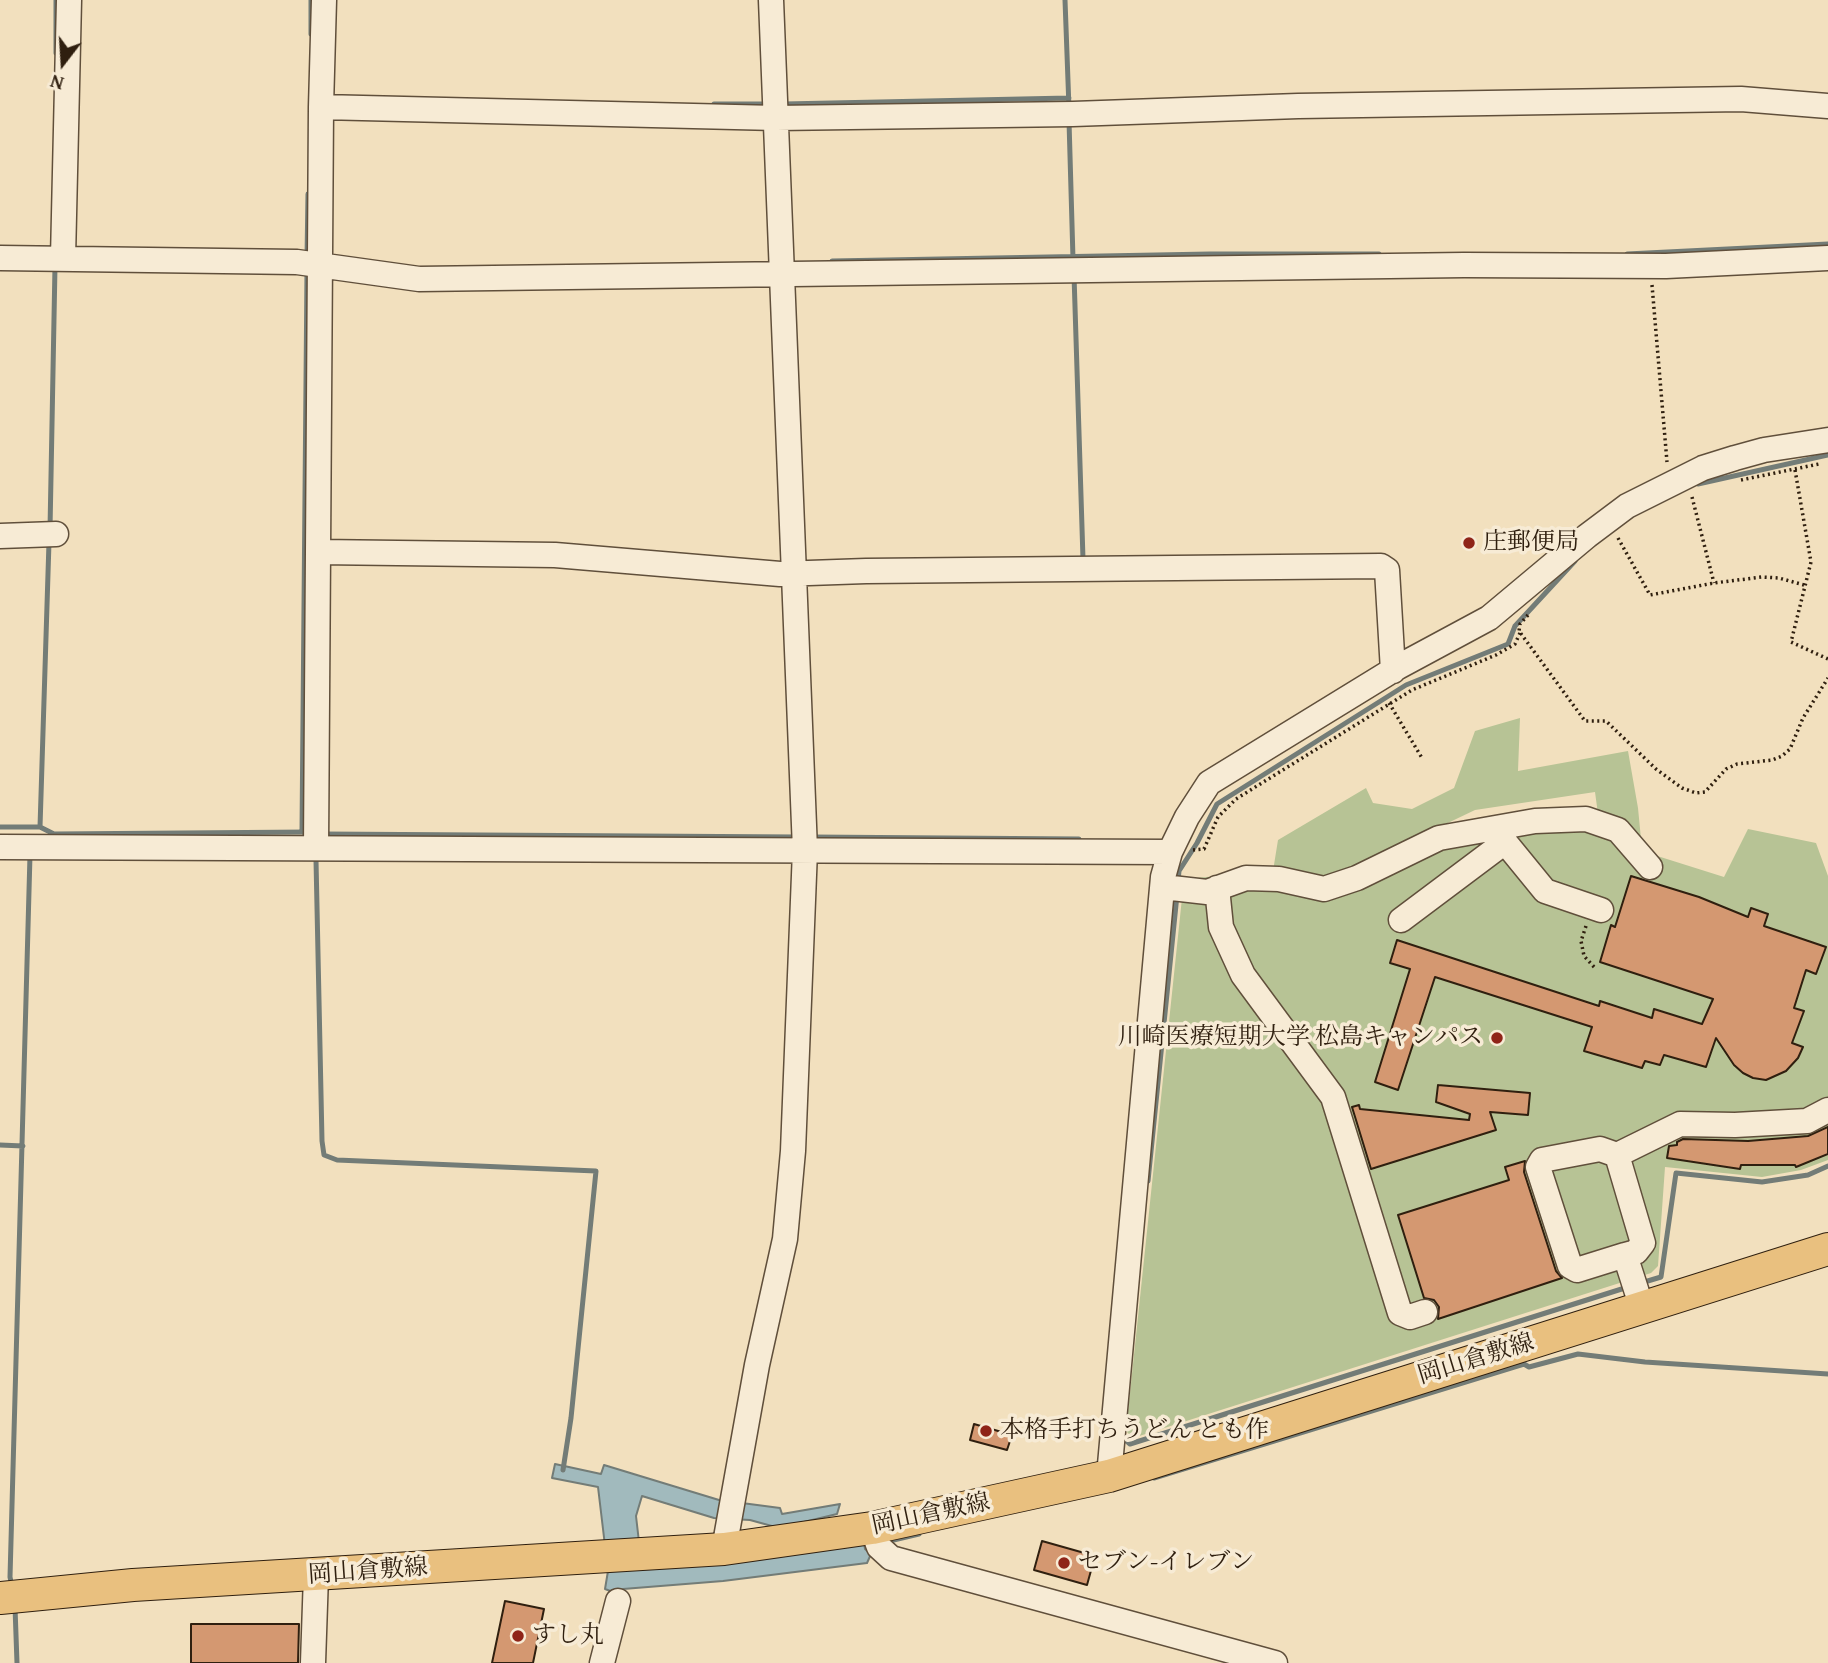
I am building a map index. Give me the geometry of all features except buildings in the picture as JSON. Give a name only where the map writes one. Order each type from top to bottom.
[{"type":"main road","name":"岡山倉敷線","points":[[9,1597],[133,1585],[876,1539],[1109,1476],[1634,1283],[1828,1249]]},
{"type":"street","points":[[55,258],[69,0]]},
{"type":"street","points":[[316,839],[319,544],[311,263],[321,107],[324,0]]},
{"type":"street","points":[[724,1549],[757,1365],[785,1239],[793,1151],[804,841],[771,0]]},
{"type":"street","points":[[321,107],[776,118],[1741,99],[1828,106]]},
{"type":"street","points":[[0,258],[311,263],[419,279],[783,267],[1073,271],[1464,265],[1666,266],[1828,258]]},
{"type":"street","points":[[1109,1476],[1172,888],[1170,852],[1187,817],[1209,783],[1398,667],[1489,618],[1627,506],[1703,468],[1724,461],[1764,450],[1828,440]]},
{"type":"street","points":[[0,536],[50,534]]},
{"type":"street","points":[[319,544],[555,555],[780,574],[793,567],[1381,566],[1387,570],[1398,667]]},
{"type":"street","points":[[1401,920],[1502,835],[1535,821],[1586,819],[1618,830],[1650,867]]},
{"type":"street","points":[[1172,888],[1207,892],[1246,878],[1279,879],[1324,889],[1357,878],[1439,838],[1502,835]]},
{"type":"street","points":[[1502,835],[1545,891],[1596,909]]},
{"type":"street","points":[[20,847],[316,839],[804,841],[1170,852]]},
{"type":"street","points":[[1217,888],[1221,927],[1243,975],[1333,1097],[1400,1313],[1410,1317],[1425,1312]]},
{"type":"street","points":[[1617,1155],[1643,1243],[1636,1252],[1634,1283],[1570,1266],[1538,1167],[1542,1160],[1600,1149],[1617,1155],[1680,1124],[1735,1125],[1807,1121],[1828,1110]]},
{"type":"street","points":[[876,1539],[891,1558],[1275,1663]]},
{"type":"street","points":[[313,1663],[316,1575]]},
{"type":"street","points":[[602,1663],[618,1601]]},
{"type":"path","points":[[1652,279],[1667,470]]},
{"type":"path","points":[[1741,480],[1828,462]]},
{"type":"path","points":[[1795,470],[1811,562],[1791,642],[1828,659]]},
{"type":"path","points":[[1690,492],[1714,583]]},
{"type":"path","points":[[1616,534],[1650,595],[1762,577],[1804,584]]},
{"type":"path","points":[[1200,850],[1204,849],[1218,817],[1236,799],[1329,742],[1388,701],[1496,655],[1515,644],[1520,633],[1520,624],[1533,610]]},
{"type":"path","points":[[1520,633],[1585,721],[1606,721],[1656,769],[1682,788],[1696,793],[1705,792],[1726,769],[1737,764],[1772,760],[1782,756],[1790,749],[1803,718],[1828,678]]},
{"type":"path","points":[[1388,701],[1422,758]]},
{"type":"path","points":[[1595,968],[1584,956],[1581,941],[1596,909]]},
{"type":"green space","name":"川崎医療短期大学 松島キャンパス","points":[[1520,718],[1518,771],[1628,751],[1641,839],[1651,854],[1724,877],[1748,829],[1816,843],[1828,876],[1828,1160],[1801,1170],[1762,1177],[1665,1167],[1658,1266],[1651,1273],[1133,1438],[1126,1431],[1184,879],[1273,871],[1278,840],[1366,788],[1373,803],[1412,809],[1454,788],[1475,731]],"holes":[[[1595,792],[1598,814],[1422,844],[1341,874],[1475,810]]]},
{"type":"water","points":[[555,1464],[601,1474],[604,1465],[719,1500],[780,1508],[782,1514],[840,1504],[837,1514],[779,1528],[750,1520],[714,1518],[642,1496],[636,1516],[642,1568],[864,1543],[865,1549],[871,1554],[867,1563],[723,1581],[623,1589],[621,1595],[605,1589],[608,1571],[598,1487],[552,1478]]},
{"type":"waterway","points":[[56,0],[56,53]]},
{"type":"waterway","points":[[311,0],[311,34]]},
{"type":"waterway","points":[[1065,0],[1069,108]]},
{"type":"waterway","points":[[784,104],[1069,98]]},
{"type":"waterway","points":[[714,104],[765,104]]},
{"type":"waterway","points":[[1069,121],[1073,259]]},
{"type":"waterway","points":[[307,258],[308,194]]},
{"type":"waterway","points":[[1627,254],[1828,244]]},
{"type":"waterway","points":[[832,261],[1210,254],[1379,254]]},
{"type":"waterway","points":[[50,529],[55,266]]},
{"type":"waterway","points":[[302,831],[307,271]]},
{"type":"waterway","points":[[1074,275],[1083,559]]},
{"type":"waterway","points":[[1698,484],[1828,455]]},
{"type":"waterway","points":[[0,827],[40,827],[49,542]]},
{"type":"waterway","points":[[1178,881],[1179,871],[1217,804],[1406,685],[1508,644],[1515,626],[1575,561]]},
{"type":"waterway","points":[[40,827],[54,834],[309,832]]},
{"type":"waterway","points":[[322,834],[799,837]]},
{"type":"waterway","points":[[812,837],[1079,839]]},
{"type":"waterway","points":[[12,1587],[10,1577],[30,855]]},
{"type":"waterway","points":[[316,860],[324,1155],[337,1160],[596,1171],[571,1418],[563,1470]]},
{"type":"waterway","points":[[1148,1181],[1177,895]]},
{"type":"waterway","points":[[0,1145],[23,1146]]},
{"type":"waterway","points":[[1641,1283],[1661,1277],[1676,1173],[1762,1182],[1808,1175],[1828,1166]]},
{"type":"waterway","points":[[1122,1434],[1130,1444],[1628,1287]]},
{"type":"waterway","points":[[1154,1478],[1524,1364],[1529,1367],[1578,1354],[1645,1362],[1828,1374]]},
{"type":"waterway","points":[[885,1542],[919,1534]]},
{"type":"waterway","points":[[15,1607],[17,1663]]},
{"type":"place","name":"庄郵便局","points":[[1469,543]]},
{"type":"place","name":"川崎医療短期大学 松島キャンパス","points":[[1497,1038]]},
{"type":"place","name":"本格手打ちうどん とも作","points":[[986,1431]]},
{"type":"place","name":"セブン-イレブン","points":[[1064,1563]]},
{"type":"place","name":"すし丸","points":[[518,1636]]}]
